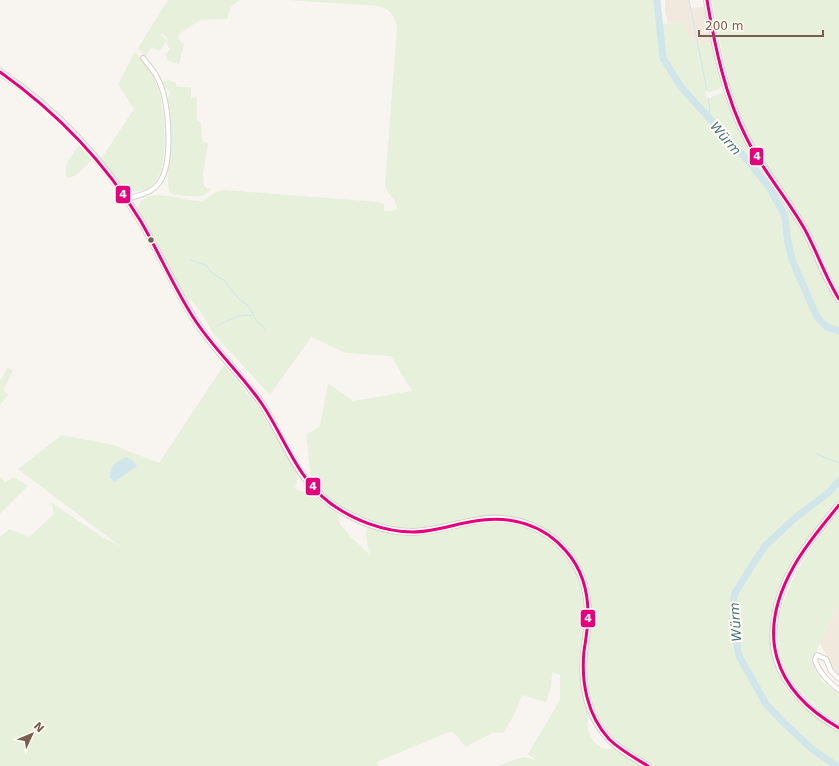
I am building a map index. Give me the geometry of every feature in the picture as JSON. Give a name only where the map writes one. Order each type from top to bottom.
[{"type":"street","points":[[707,0],[720,65],[735,114],[759,160],[804,228],[839,299]]},
{"type":"street","points":[[127,200],[153,190],[161,180],[166,166],[168,133],[165,102],[158,80],[143,58]]},
{"type":"street","points":[[0,72],[34,97],[68,128],[98,161],[127,200],[144,227],[195,320],[211,342],[254,394],[271,420],[301,474],[309,484],[330,503],[364,522],[398,531],[413,532],[485,519],[509,519],[535,527],[557,542],[566,551],[579,571],[584,583],[587,598],[588,612],[583,678],[588,704],[592,715],[608,738],[625,752],[648,766]]},
{"type":"street","points":[[839,505],[812,538],[790,573],[782,589],[774,622],[774,638],[776,657],[781,671],[791,688],[814,710],[839,728]]},
{"type":"street","points":[[839,679],[831,671],[826,659],[817,655],[815,660],[820,671],[839,690]]},
{"type":"shaded area","points":[[665,0],[689,0],[690,8],[704,7],[711,43],[700,45],[699,39],[689,41],[685,22],[668,23],[665,11]]},
{"type":"shaded area","points":[[126,457],[132,460],[137,466],[115,482],[110,478],[112,467]]},
{"type":"shaded area","points":[[838,606],[839,676],[830,663],[820,643]]},
{"type":"green space","points":[[168,0],[239,0],[231,7],[227,19],[200,20],[179,34],[178,38],[184,45],[179,64],[167,60],[166,54],[170,49],[167,45],[168,39],[162,33],[160,35],[167,40],[160,51],[152,47],[146,56],[144,56],[138,48]]},
{"type":"green space","points":[[288,0],[659,0],[662,24],[685,22],[689,41],[699,39],[700,45],[712,43],[723,85],[719,89],[709,92],[705,91],[707,99],[723,92],[743,138],[760,169],[805,237],[834,299],[839,305],[839,500],[799,550],[786,572],[777,595],[770,621],[770,644],[776,669],[786,689],[797,702],[821,721],[839,732],[839,766],[653,766],[615,741],[598,721],[592,708],[588,694],[587,681],[591,611],[589,590],[577,561],[564,544],[556,537],[539,526],[522,519],[506,517],[475,519],[423,528],[407,529],[391,527],[375,523],[346,510],[332,501],[308,479],[311,476],[306,435],[320,426],[328,383],[353,401],[412,391],[391,356],[346,353],[311,337],[270,395],[212,332],[204,317],[193,302],[186,298],[137,211],[140,202],[146,197],[154,195],[201,201],[205,200],[215,192],[224,190],[378,202],[384,204],[384,211],[392,211],[397,209],[397,206],[385,185],[397,28],[393,16],[386,9],[378,6]]},
{"type":"green space","points":[[712,0],[839,0],[839,293],[813,238],[755,147],[741,118],[728,75]]},
{"type":"green space","points":[[135,52],[150,70],[157,85],[165,129],[165,145],[160,173],[154,184],[145,190],[136,191],[129,190],[123,186],[101,159],[134,109],[118,84]]},
{"type":"green space","points":[[169,80],[175,83],[177,87],[191,87],[191,98],[197,97],[197,121],[201,122],[202,141],[208,143],[203,173],[204,186],[208,189],[211,188],[207,193],[200,196],[176,195],[171,193],[169,189],[168,174],[171,130],[170,112],[167,99],[170,93],[169,90],[164,87],[162,82]]},
{"type":"green space","points":[[79,145],[92,160],[75,176],[67,178],[67,165]]},
{"type":"green space","points":[[224,365],[260,409],[297,474],[297,483],[295,486],[297,490],[312,495],[338,514],[340,524],[369,554],[366,535],[367,526],[398,533],[418,535],[432,534],[474,525],[502,522],[531,528],[540,532],[556,545],[575,569],[584,593],[585,620],[580,662],[580,677],[587,711],[589,734],[600,747],[605,749],[617,749],[642,766],[497,766],[524,757],[537,761],[528,754],[560,700],[560,675],[552,672],[551,687],[546,702],[522,695],[514,715],[503,733],[492,733],[466,747],[453,732],[446,733],[377,762],[378,766],[0,766],[0,537],[9,529],[29,537],[54,514],[51,502],[98,534],[121,547],[18,469],[62,435],[113,445],[159,463]]},
{"type":"green space","points":[[8,367],[13,371],[3,390],[8,395],[0,405],[0,381]]},
{"type":"green space","points":[[0,477],[5,482],[14,477],[28,486],[0,514]]},
{"type":"green space","points":[[839,511],[839,606],[837,607],[812,660],[816,671],[822,680],[839,694],[839,724],[813,704],[788,676],[778,648],[778,627],[790,584],[813,545]]},
{"type":"waterway","name":"Würm","points":[[657,0],[663,58],[681,87],[749,162],[769,187],[785,216],[787,237],[792,260],[817,317],[827,327],[839,331]]},
{"type":"waterway","points":[[689,0],[707,90]]},
{"type":"waterway","points":[[708,98],[710,108],[708,117]]},
{"type":"waterway","points":[[190,260],[206,265],[211,272],[225,281],[239,299],[248,305],[258,323],[262,325],[266,331]]},
{"type":"waterway","points":[[217,326],[239,316],[253,316]]},
{"type":"waterway","points":[[817,454],[839,463]]},
{"type":"waterway","name":"Würm","points":[[838,766],[812,749],[766,704],[739,656],[733,623],[734,595],[766,545],[795,518],[828,493],[839,481]]},
{"type":"transit line","name":"4","points":[[707,0],[722,71],[739,123],[753,151],[804,228],[829,282],[839,299]]},
{"type":"transit line","name":"4","points":[[0,72],[21,87],[78,139],[111,178],[140,220],[193,317],[262,404],[300,469],[318,493],[330,503],[349,515],[369,524],[391,530],[413,532],[429,531],[467,522],[500,519],[513,521],[536,528],[547,534],[566,551],[580,572],[587,597],[588,619],[583,663],[587,698],[591,709],[601,730],[609,739],[648,766]]},
{"type":"transit line","name":"4","points":[[839,505],[809,542],[794,566],[782,591],[775,615],[774,637],[777,658],[785,678],[799,696],[817,713],[839,728]]}]
